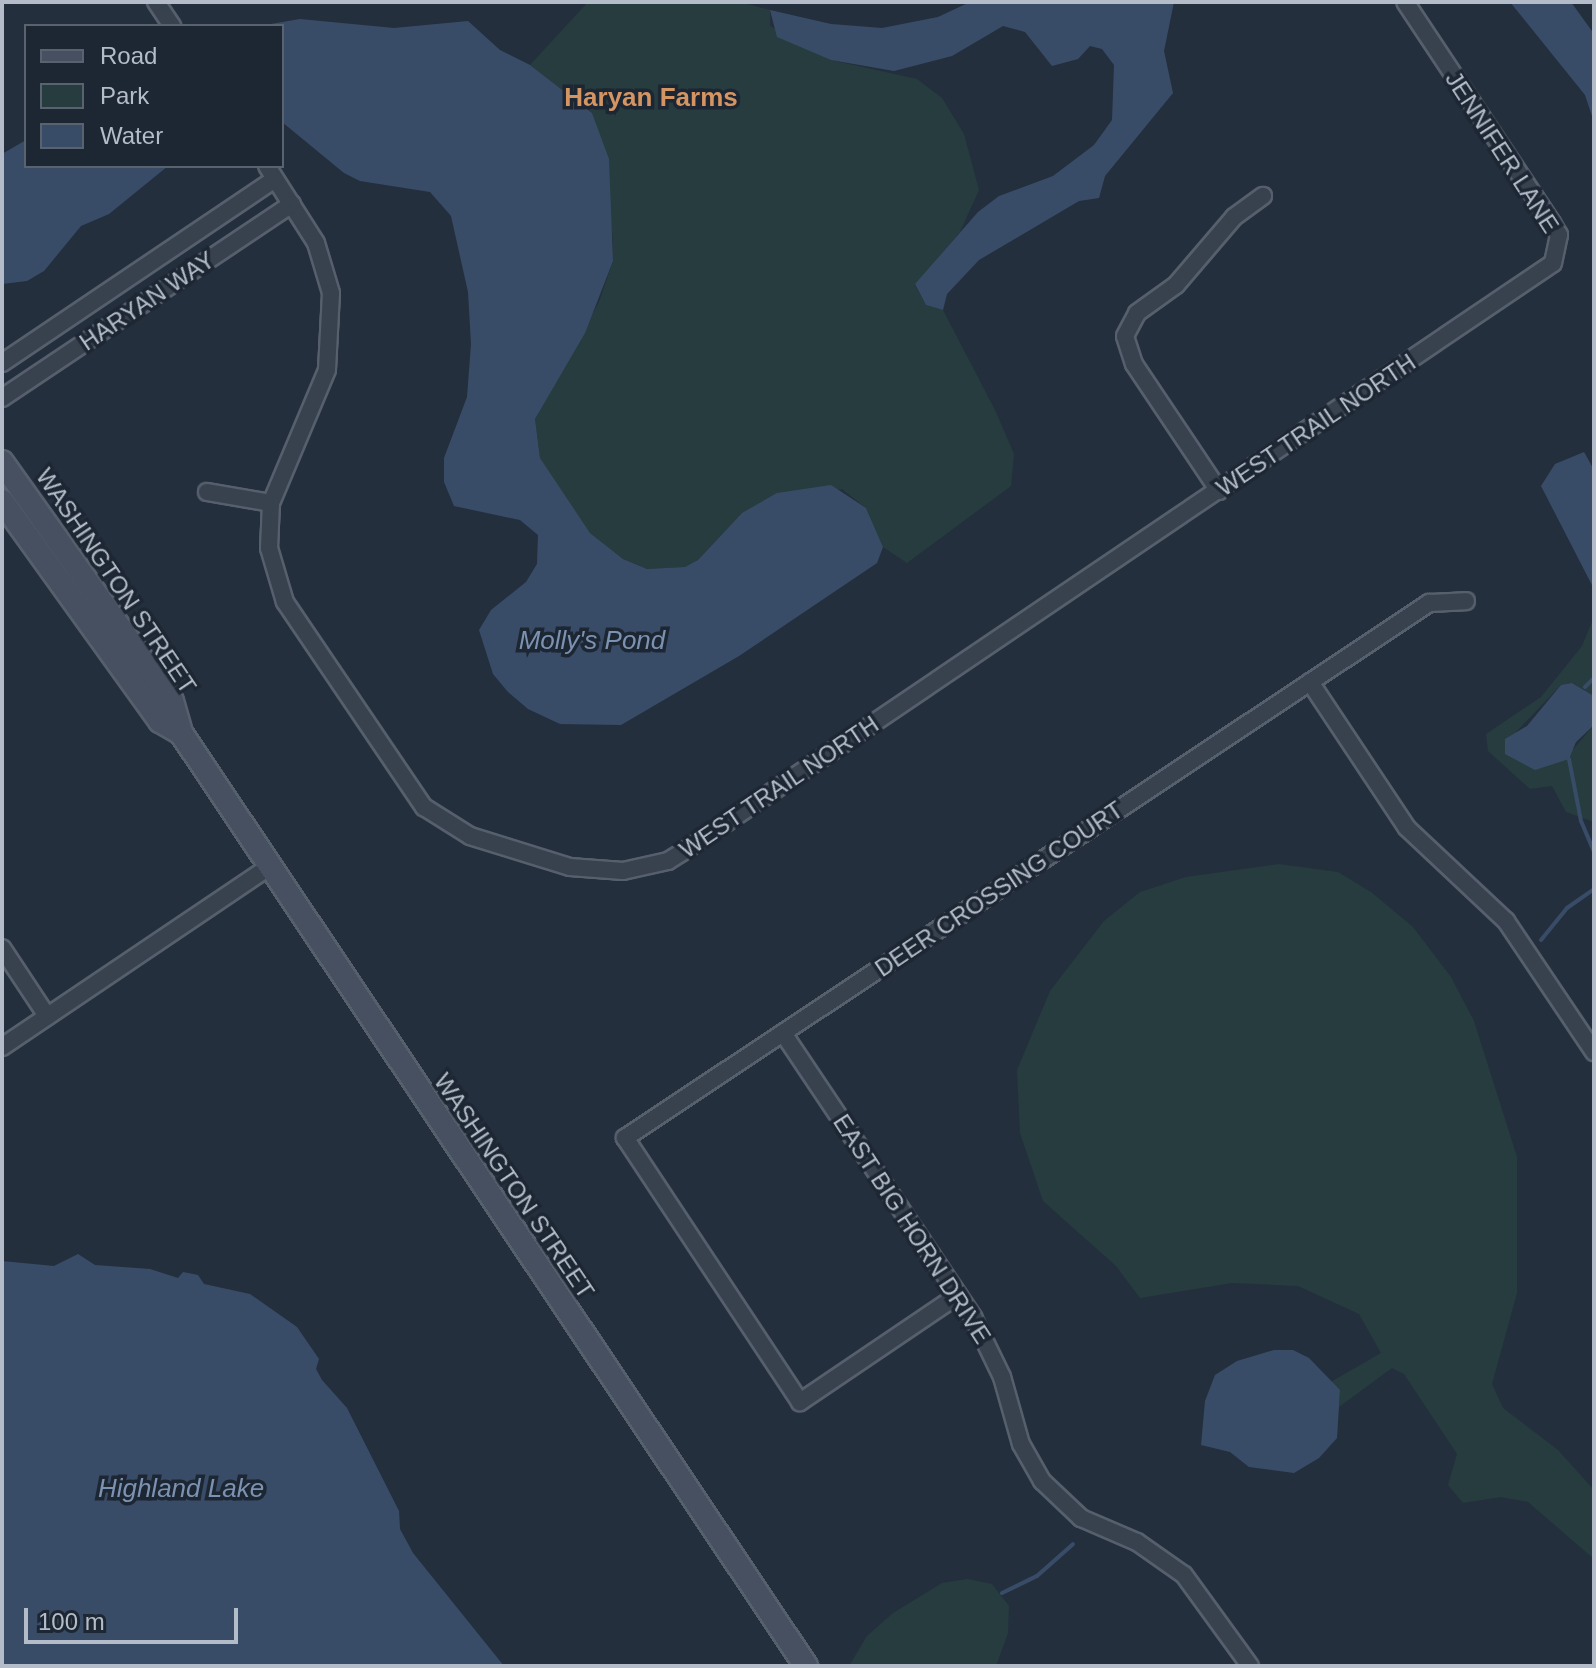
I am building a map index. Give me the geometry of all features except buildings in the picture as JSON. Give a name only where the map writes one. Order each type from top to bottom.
[{"type":"main road","name":"WASHINGTON STREET","points":[[2,462],[172,701],[181,733],[806,1666]]},
{"type":"main road","name":"WASHINGTON STREET","points":[[2,501],[160,721],[181,733]]},
{"type":"street","points":[[156,2],[171,24]]},
{"type":"street","name":"JENNIFER LANE","points":[[1405,2],[1559,235],[1553,263],[1433,346]]},
{"type":"street","name":"WEST TRAIL NORTH","points":[[279,185],[326,267],[332,344],[319,392],[271,503],[269,548],[285,602],[424,807],[470,836],[570,867],[623,871],[668,861],[1433,346]]},
{"type":"street","name":"HARYAN WAY","points":[[2,363],[279,185]]},
{"type":"street","name":"HARYAN WAY","points":[[2,398],[279,185]]},
{"type":"street","points":[[1219,491],[1134,364],[1125,336],[1137,313],[1176,285],[1234,217],[1263,196]]},
{"type":"street","points":[[207,492],[271,503]]},
{"type":"street","name":"DEER CROSSING COURT","points":[[958,1295],[800,1402],[625,1138],[1429,603],[1466,601]]},
{"type":"street","points":[[1310,682],[1407,828],[1506,921],[1594,1052]]},
{"type":"street","points":[[2,1047],[270,866]]},
{"type":"street","points":[[2,948],[47,1016]]},
{"type":"street","name":"EAST BIG HORN DRIVE","points":[[783,1033],[989,1346],[1017,1434],[1042,1481],[1081,1518],[1137,1542],[1184,1575],[1250,1666]]},
{"type":"green space","points":[[588,2],[740,2],[770,10],[770,26],[831,60],[917,79],[942,98],[964,134],[979,190],[960,232],[915,285],[926,305],[943,310],[996,412],[1014,454],[1011,486],[907,563],[883,547],[866,508],[842,489],[742,513],[698,560],[685,567],[647,569],[623,559],[590,533],[553,485],[540,458],[535,419],[599,302],[613,261],[613,239],[592,113],[530,65]]},
{"type":"green space","points":[[1594,617],[1594,696],[1573,683],[1561,685],[1516,732],[1570,753],[1594,725],[1594,822],[1566,812],[1552,786],[1530,789],[1488,751],[1486,734],[1541,697],[1582,646]]},
{"type":"green space","points":[[1279,864],[1338,872],[1371,892],[1413,927],[1451,977],[1474,1021],[1517,1157],[1517,1293],[1492,1384],[1503,1408],[1558,1450],[1594,1490],[1594,1559],[1528,1502],[1501,1497],[1463,1503],[1448,1485],[1457,1454],[1404,1374],[1392,1368],[1339,1407],[1340,1390],[1329,1383],[1381,1353],[1359,1314],[1298,1286],[1232,1283],[1140,1298],[1116,1266],[1043,1201],[1020,1133],[1017,1070],[1050,991],[1104,921],[1140,892],[1186,877]]},
{"type":"green space","points":[[967,1579],[992,1584],[1009,1606],[1008,1633],[996,1666],[849,1666],[867,1636],[893,1613],[942,1583]]},
{"type":"water","points":[[970,2],[1174,2],[1164,51],[1173,93],[1105,176],[1099,198],[1079,201],[979,260],[947,294],[943,310],[926,305],[915,284],[978,212],[999,196],[1053,176],[1094,145],[1112,120],[1114,65],[1102,49],[1090,46],[1078,59],[1052,66],[1025,32],[1003,26],[952,56],[894,71],[831,60],[777,37],[770,10],[831,24],[882,28],[938,17]]},
{"type":"water","points":[[1510,2],[1571,2],[1594,34],[1594,122],[1585,95]]},
{"type":"water","name":"Molly's Pond","points":[[300,19],[394,28],[468,21],[500,50],[530,65],[592,113],[609,159],[613,261],[585,333],[535,419],[540,458],[590,533],[623,559],[647,569],[685,567],[698,560],[742,513],[777,493],[831,485],[866,508],[883,547],[877,563],[739,656],[621,725],[560,724],[528,709],[508,692],[493,674],[479,630],[491,610],[526,582],[537,564],[538,535],[520,520],[454,506],[444,482],[444,458],[467,397],[471,344],[468,292],[451,216],[430,192],[360,181],[344,173],[284,124],[284,24],[271,24]]},
{"type":"water","points":[[24,141],[24,168],[166,168],[109,214],[81,226],[44,271],[27,281],[2,284],[2,154]]},
{"type":"water","points":[[1584,452],[1594,470],[1594,589],[1541,486],[1555,464]]},
{"type":"water","points":[[1572,683],[1594,696],[1594,725],[1576,742],[1569,759],[1535,770],[1505,754],[1505,739],[1527,726],[1561,685]]},
{"type":"water","name":"Highland Lake","points":[[78,1254],[95,1265],[150,1269],[178,1278],[183,1272],[198,1275],[204,1284],[250,1294],[297,1327],[319,1359],[316,1369],[322,1380],[347,1408],[399,1511],[400,1529],[413,1553],[504,1666],[2,1666],[2,1261],[54,1266]]},
{"type":"water","points":[[1274,1350],[1293,1350],[1309,1358],[1340,1390],[1337,1438],[1319,1458],[1294,1473],[1249,1467],[1230,1452],[1201,1445],[1205,1401],[1215,1375],[1237,1361]]},
{"type":"waterway","points":[[1585,687],[1594,678]]},
{"type":"waterway","points":[[1569,759],[1581,821],[1594,851]]},
{"type":"waterway","points":[[1541,940],[1567,908],[1594,889]]},
{"type":"waterway","points":[[1002,1593],[1037,1576],[1073,1544]]},
{"type":"district","name":"Haryan Farms","points":[[651,98]]}]
